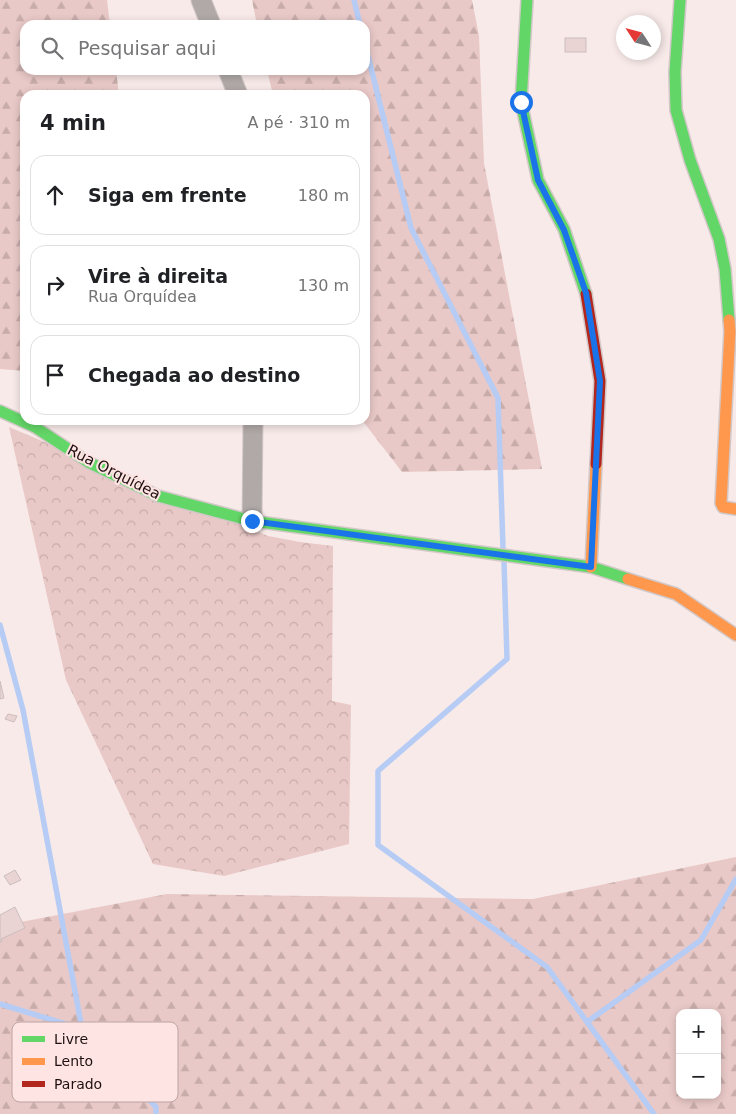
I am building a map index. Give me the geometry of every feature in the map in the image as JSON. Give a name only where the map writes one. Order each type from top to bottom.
[{"type":"street","points":[[200,0],[208,20]]},
{"type":"street","points":[[527,0],[521,102],[538,180],[564,230],[586,293],[600,381],[591,567]]},
{"type":"street","points":[[680,0],[675,72],[676,110],[690,160],[718,239],[725,269],[730,330],[721,502],[723,506],[736,509]]},
{"type":"street","points":[[230,75],[236,90]]},
{"type":"street","name":"Rua Orquídea","points":[[0,412],[20,420]]},
{"type":"street","name":"Rua Orquídea","points":[[30,425],[88,462],[158,496],[252,521],[591,567],[676,594],[736,635]]},
{"type":"street","points":[[252,521],[253,425]]},
{"type":"green space","points":[[0,0],[107,0],[109,20],[20,20],[20,75],[117,75],[118,90],[20,90],[20,371],[0,369]]},
{"type":"green space","points":[[252,0],[472,0],[479,36],[484,163],[542,469],[402,472],[366,425],[370,425],[370,90],[272,90],[268,75],[370,75],[370,20],[256,20]]},
{"type":"green space","points":[[9,427],[268,536],[333,546],[332,701],[351,705],[349,844],[224,876],[153,864],[66,680]]},
{"type":"green space","points":[[736,857],[736,1114],[0,1114],[0,926],[167,894],[533,899]]},
{"type":"building","points":[[565,38],[586,38],[586,52],[565,52]]},
{"type":"building","points":[[0,681],[4,698],[0,699]]},
{"type":"building","points":[[8,714],[17,716],[14,722],[5,719]]},
{"type":"building","points":[[15,870],[21,880],[10,885],[4,876]]},
{"type":"building","points":[[15,907],[25,928],[1,939],[2,942],[0,942],[0,915]]},
{"type":"waterway","points":[[354,0],[359,20]]},
{"type":"waterway","points":[[370,64],[411,228],[498,398],[503,548]]},
{"type":"waterway","points":[[504,562],[507,659],[378,771],[378,845],[547,967],[654,1114]]},
{"type":"waterway","points":[[0,625],[23,710],[81,1022]]},
{"type":"waterway","points":[[587,1022],[701,940],[736,879]]},
{"type":"waterway","points":[[0,1004],[59,1022]]},
{"type":"waterway","points":[[151,1102],[156,1107],[156,1114]]},
{"type":"traffic: fast","points":[[527,0],[521,102],[538,180],[564,229],[586,294]]},
{"type":"traffic: fast","points":[[680,0],[675,72],[676,110],[690,160],[719,239],[725,269],[729,320]]},
{"type":"traffic: fast","points":[[0,411],[20,420]]},
{"type":"traffic: fast","points":[[31,425],[88,462],[158,496],[252,521],[591,567],[628,579]]},
{"type":"traffic: slow","points":[[729,320],[721,503],[723,507],[736,509]]},
{"type":"traffic: slow","points":[[591,567],[596,464]]},
{"type":"traffic: slow","points":[[628,579],[676,594],[736,635]]},
{"type":"traffic: jam","points":[[586,294],[600,381],[596,464]]},
{"type":"route","points":[[252,521],[591,567],[600,381],[586,293],[564,230],[538,180],[521,102]]}]
